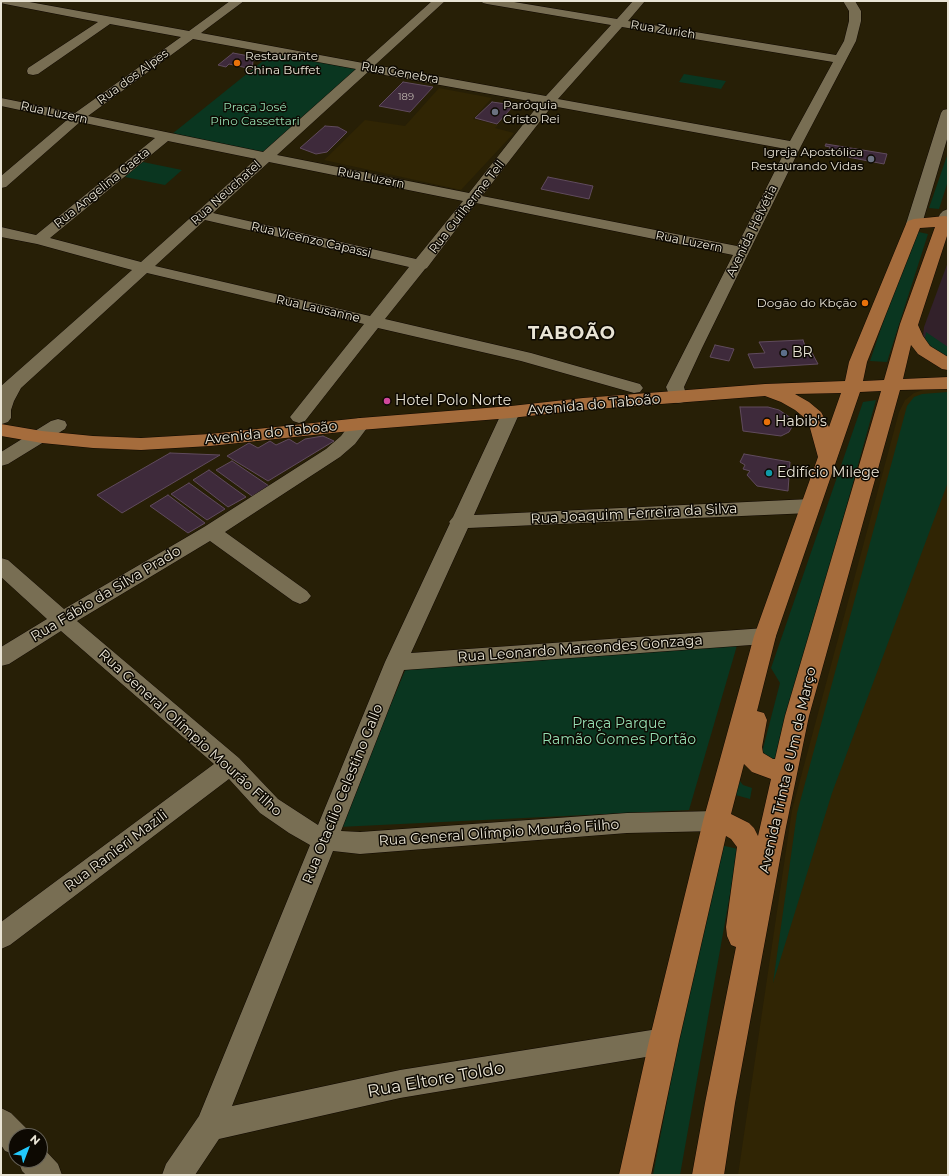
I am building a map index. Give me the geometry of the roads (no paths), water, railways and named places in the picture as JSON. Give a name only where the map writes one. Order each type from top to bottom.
[{"type":"main road","points":[[635,1175],[664,1041],[716,821],[765,636],[854,380],[914,224],[947,218]]},
{"type":"main road","name":"Avenida Trinta e Um de Março","points":[[708,1175],[746,965],[797,716],[909,324],[937,240],[947,218]]},
{"type":"main road","points":[[909,324],[914,336],[924,350],[948,365]]},
{"type":"main road","name":"Avenida do Taboão","points":[[1,422],[42,437],[93,442],[141,444],[210,440],[360,424],[511,412],[677,392],[894,378],[948,371]]},
{"type":"main road","name":"Avenida do Taboão","points":[[894,378],[948,383]]},
{"type":"main road","name":"Avenida do Taboão","points":[[1,422],[93,430],[178,431],[299,417],[634,388],[677,392],[765,390],[854,380]]},
{"type":"main road","points":[[765,390],[788,398],[802,406],[814,416],[820,428],[827,456]]},
{"type":"main road","points":[[757,663],[759,693],[750,747],[751,755],[761,766],[785,770]]},
{"type":"main road","points":[[716,821],[726,823],[740,831],[745,836],[750,847],[740,927],[746,965]]},
{"type":"street","name":"Rua Genebra","points":[[6,1],[794,146]]},
{"type":"street","points":[[1,4],[6,1]]},
{"type":"street","name":"Rua dos Alpes","points":[[1,184],[77,118],[238,1]]},
{"type":"street","name":"Rua Neuchatel","points":[[1,422],[2,410],[8,390],[439,1]]},
{"type":"street","name":"Rua Zurich","points":[[487,1],[839,59]]},
{"type":"street","name":"Rua Guilherme Tell","points":[[299,417],[421,265],[550,100],[639,1]]},
{"type":"street","name":"Avenida Helvétia","points":[[677,392],[693,348],[794,146],[839,59],[850,41],[855,21],[855,11],[849,1]]},
{"type":"street","points":[[32,71],[108,20]]},
{"type":"street","name":"Rua Luzern","points":[[1,102],[266,157],[742,252]]},
{"type":"street","points":[[914,224],[948,113]]},
{"type":"street","name":"Rua Angelina Gaeta","points":[[39,240],[166,136]]},
{"type":"street","name":"Rua dos Alpes","points":[[1,167],[31,158]]},
{"type":"street","name":"Rua Vicenzo Capassi","points":[[202,215],[421,265]]},
{"type":"street","name":"Rua Lausanne","points":[[1,232],[39,240],[144,268],[525,357],[634,388]]},
{"type":"street","name":"Rua Otacílio Celestino Gallo","points":[[176,1175],[210,1126],[396,662],[459,522],[511,412]]},
{"type":"street","name":"Rua Fábio da Silva Prado","points":[[1,658],[62,620],[211,532],[333,453],[348,440],[360,424]]},
{"type":"street","points":[[1,460],[42,437],[58,426]]},
{"type":"street","name":"Rua Joaquim Ferreira da Silva","points":[[459,522],[810,506]]},
{"type":"street","points":[[211,532],[300,596]]},
{"type":"street","name":"Rua General Olímpio Mourão Filho","points":[[1,565],[62,620],[231,765],[269,806],[298,826],[324,840],[360,843],[627,823],[716,821]]},
{"type":"street","name":"Rua Leonardo Marcondes Gonzaga","points":[[396,662],[765,636]]},
{"type":"street","name":"Rua Ranieri Mazili","points":[[1,937],[231,765]]},
{"type":"street","name":"Rua Eltore Toldo","points":[[210,1126],[400,1084],[664,1041]]},
{"type":"street","points":[[1,1123],[8,1131]]},
{"type":"place","name":"Restaurante China Buffet","points":[[237,63]]},
{"type":"place","name":"Paróquia Cristo Rei","points":[[495,112]]},
{"type":"place","name":"Igreja Apostólica Restaurando Vidas","points":[[871,159]]},
{"type":"place","name":"Dogão do Kbção","points":[[865,303]]},
{"type":"place","name":"BR","points":[[784,353]]},
{"type":"place","name":"Hotel Polo Norte","points":[[387,401]]},
{"type":"place","name":"Habib's","points":[[767,422]]},
{"type":"place","name":"Edifício Milege","points":[[769,473]]},
{"type":"district","name":"TABOÃO","points":[[572,334]]},
{"type":"park label","name":"Praça José Pino Cassettari","points":[[255,114]]},
{"type":"park label","name":"Praça Parque Ramão Gomes Portão","points":[[619,732]]}]
